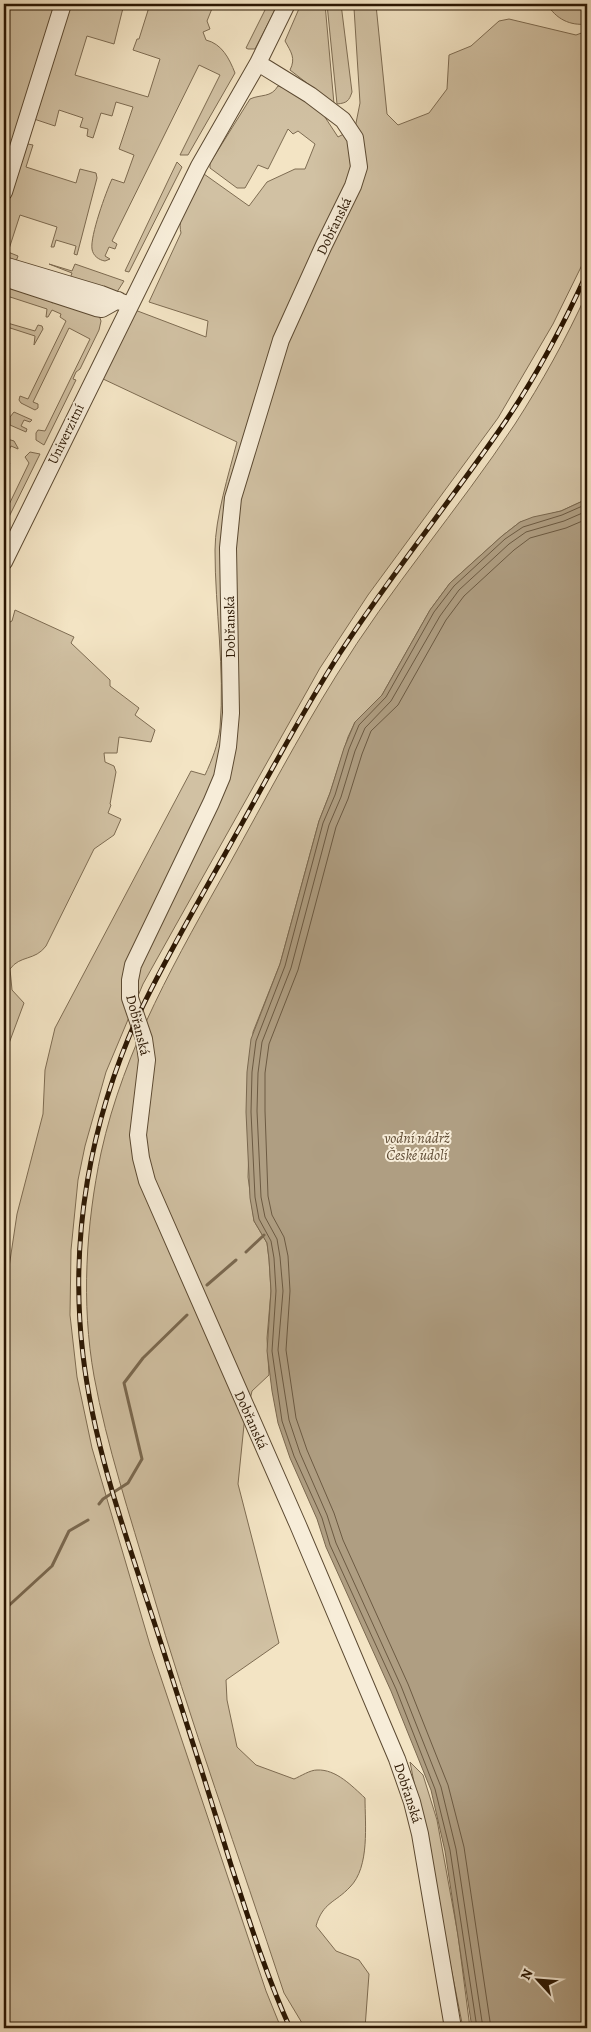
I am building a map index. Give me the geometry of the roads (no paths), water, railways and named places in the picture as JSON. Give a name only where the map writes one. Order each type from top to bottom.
[{"type":"street","points":[[4,192],[63,4]]},
{"type":"street","points":[[258,63],[287,4]]},
{"type":"street","name":"Univerzitní","points":[[4,562],[123,303],[258,63]]},
{"type":"street","name":"Dobřanská","points":[[258,63],[316,99],[343,120],[355,138],[359,166],[353,186],[281,340],[233,498],[228,548],[231,713],[228,747],[222,777],[139,951],[130,980],[130,998],[147,1049],[138,1135],[147,1181],[298,1525],[400,1767],[420,1834],[453,2028]]},
{"type":"street","points":[[4,264],[123,303]]},
{"type":"street","points":[[4,278],[96,308],[102,309],[123,303]]},
{"type":"water","name":"vodní nádrž České údolí","points":[[587,499],[587,2028],[472,2028],[445,1851],[431,1790],[391,1691],[326,1547],[317,1519],[290,1458],[278,1423],[267,1351],[271,1291],[269,1259],[267,1243],[254,1221],[250,1198],[246,1112],[247,1072],[251,1039],[280,964],[319,821],[355,722],[382,695],[430,610],[450,583],[520,522],[561,511]]},
{"type":"waterway","points":[[246,1252],[264,1235]]},
{"type":"waterway","points":[[207,1285],[236,1260]]},
{"type":"waterway","points":[[99,1504],[103,1499],[128,1483],[142,1459],[124,1383],[143,1358],[187,1315]]},
{"type":"waterway","points":[[4,1610],[52,1566],[69,1531],[88,1520]]},
{"type":"railway","points":[[290,2028],[251,1927],[118,1510],[97,1433],[83,1355],[79,1311],[79,1268],[87,1182],[107,1097],[121,1056],[138,1016],[180,935],[295,727],[340,653],[515,407],[548,351],[587,273]]}]
